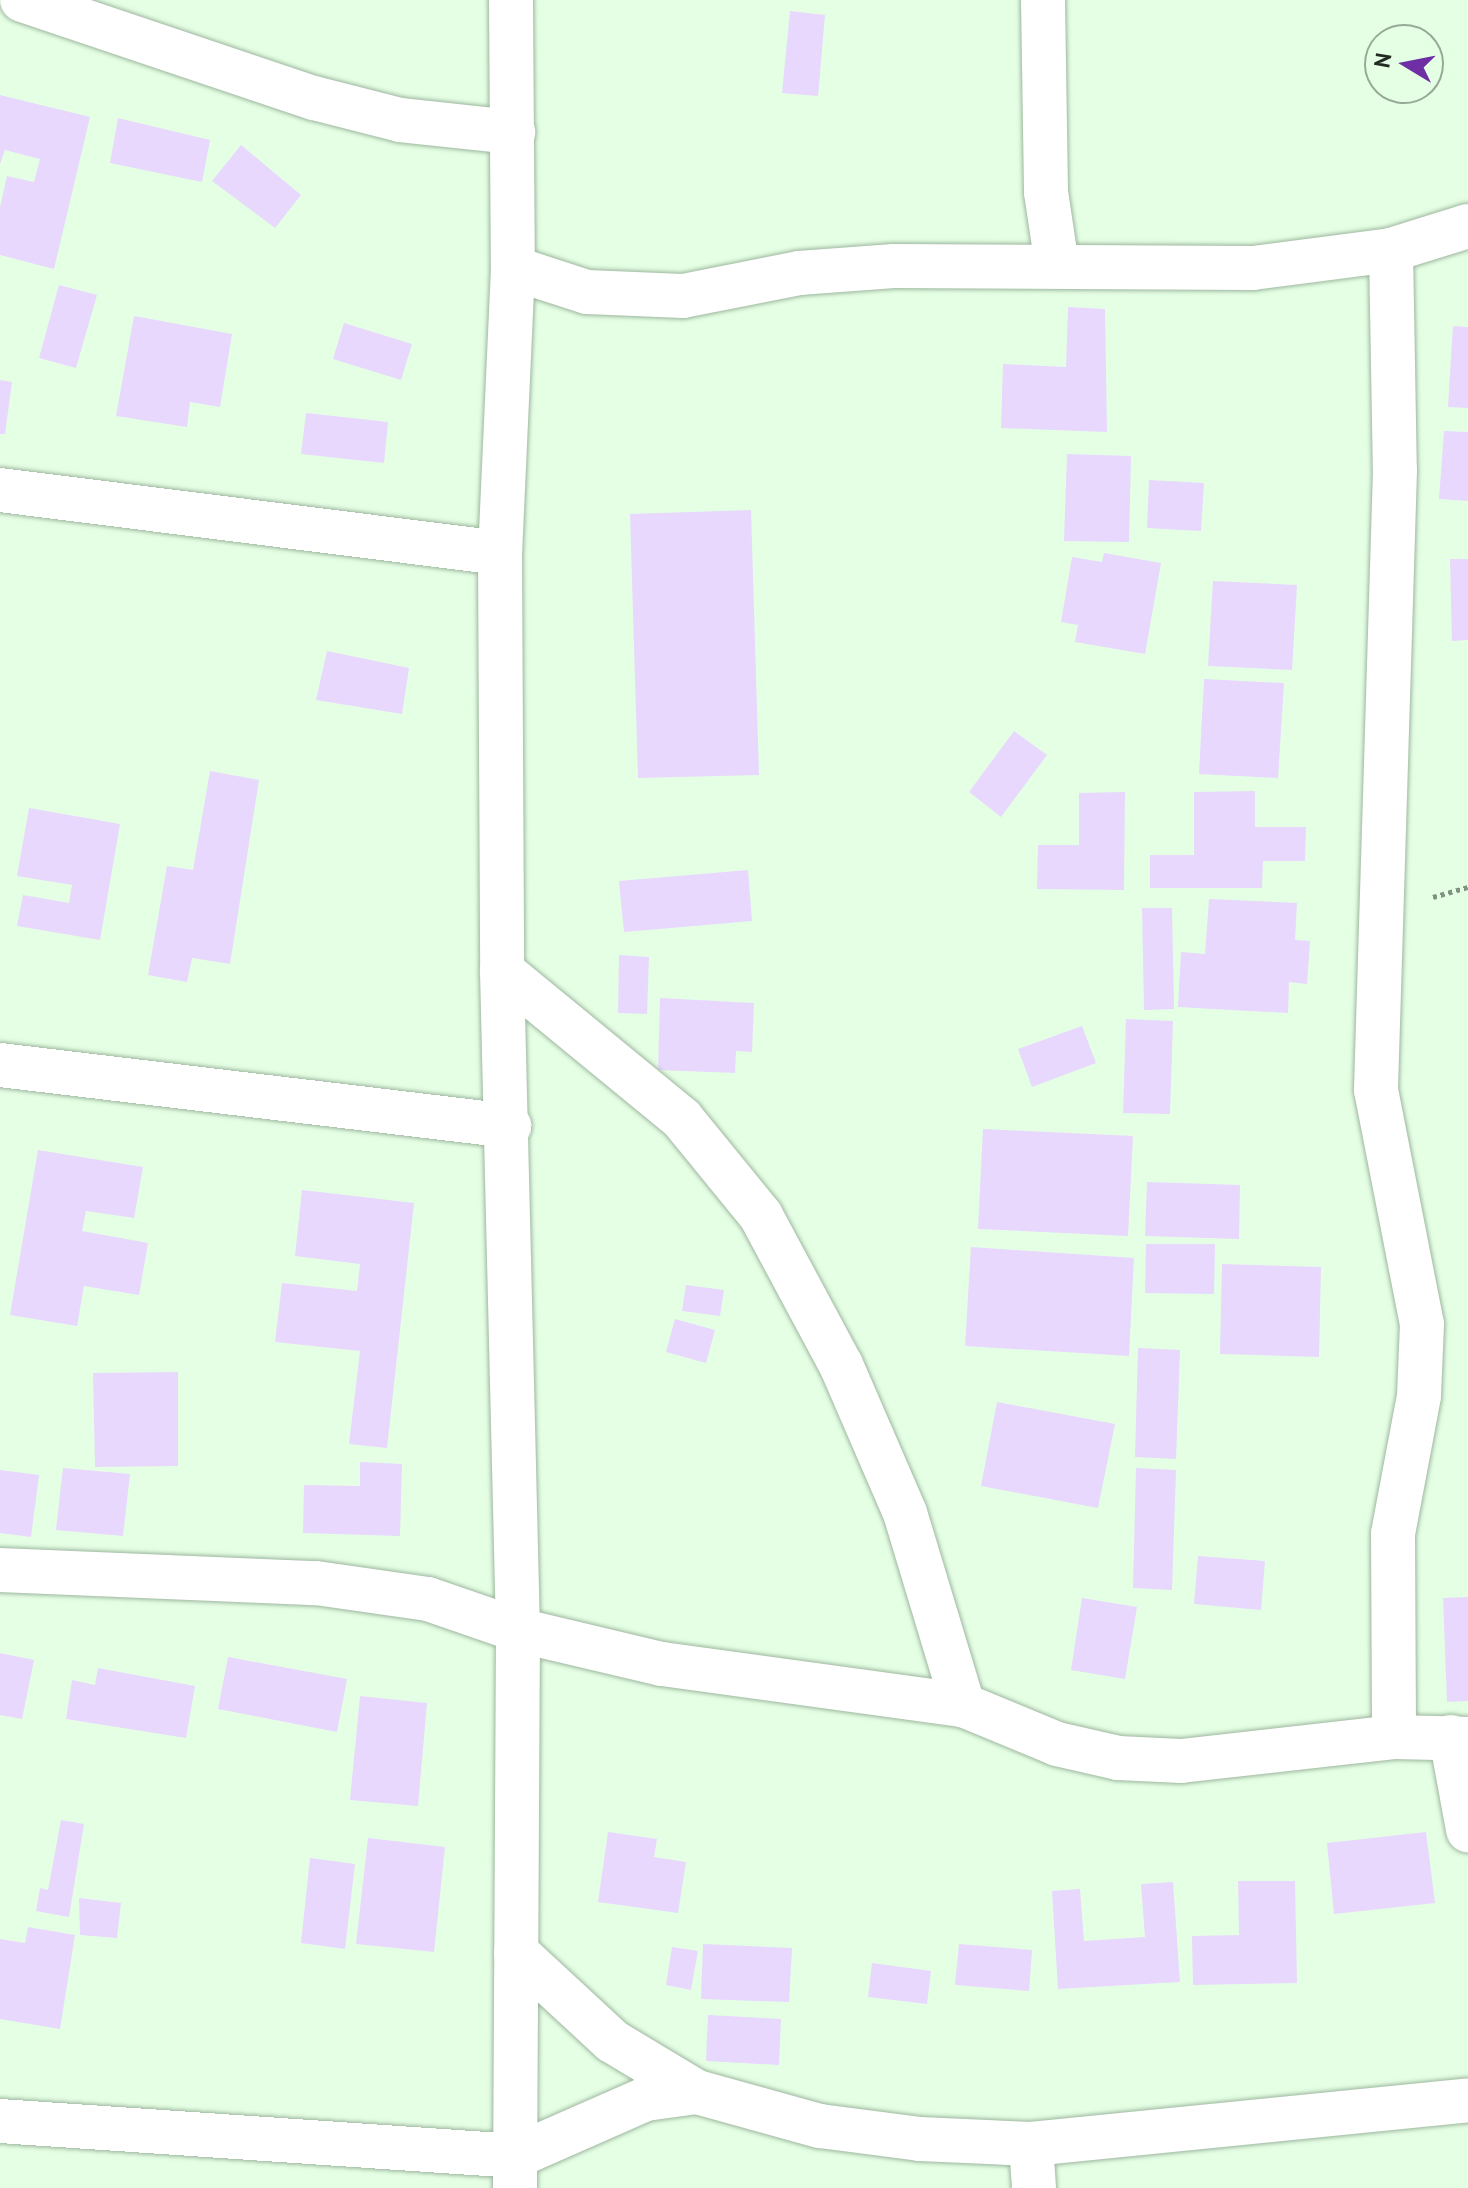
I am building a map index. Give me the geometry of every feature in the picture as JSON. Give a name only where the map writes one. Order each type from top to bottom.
[{"type":"street","points":[[22,0],[314,98],[400,120],[513,132]]},
{"type":"street","points":[[511,0],[513,268],[500,553],[502,971],[509,1126],[518,1630],[515,2172]]},
{"type":"street","points":[[1043,0],[1046,192],[1057,266]]},
{"type":"street","points":[[513,268],[587,292],[631,298],[683,296],[799,273],[894,266],[1253,268],[1391,250],[1468,226]]},
{"type":"street","points":[[1391,250],[1395,470],[1377,923],[1376,1090],[1422,1324],[1419,1396],[1393,1534],[1394,1737]]},
{"type":"street","points":[[0,490],[500,553]]},
{"type":"street","points":[[502,971],[682,1119],[761,1216],[841,1365],[905,1513],[963,1705]]},
{"type":"street","points":[[0,1065],[509,1126]]},
{"type":"street","points":[[0,1570],[316,1583],[428,1599],[518,1630],[662,1664],[963,1705],[1057,1744],[1118,1758],[1181,1761],[1394,1737],[1460,1738],[1468,1830]]},
{"type":"street","points":[[516,1952],[612,2041],[697,2092],[820,2126],[920,2139],[1031,2144],[1468,2100]]},
{"type":"street","points":[[0,2121],[515,2172],[646,2099],[697,2092]]},
{"type":"street","points":[[1031,2144],[1034,2188]]},
{"type":"building","points":[[790,11],[825,15],[818,96],[782,93]]},
{"type":"building","points":[[0,95],[90,117],[54,269],[0,255],[0,207],[7,176],[34,182],[40,159],[5,150],[0,164]]},
{"type":"building","points":[[118,118],[210,140],[202,182],[110,163]]},
{"type":"building","points":[[241,145],[301,195],[275,228],[212,181]]},
{"type":"building","points":[[59,285],[97,295],[76,368],[39,358]]},
{"type":"building","points":[[1068,307],[1105,309],[1107,432],[1001,428],[1003,364],[1066,367]]},
{"type":"building","points":[[134,316],[232,334],[220,407],[190,402],[187,427],[116,416]]},
{"type":"building","points":[[344,323],[412,344],[401,380],[333,359]]},
{"type":"building","points":[[1453,326],[1468,327],[1468,408],[1448,407]]},
{"type":"building","points":[[0,380],[12,382],[5,434],[0,434]]},
{"type":"building","points":[[306,413],[388,422],[384,463],[301,454]]},
{"type":"building","points":[[1444,431],[1468,432],[1468,501],[1439,499]]},
{"type":"building","points":[[1067,454],[1131,456],[1129,542],[1064,541]]},
{"type":"building","points":[[1149,480],[1204,483],[1201,531],[1147,528]]},
{"type":"building","points":[[751,510],[759,775],[638,778],[630,514]]},
{"type":"building","points":[[1104,553],[1161,563],[1145,654],[1075,642],[1078,625],[1061,622],[1072,557],[1102,562]]},
{"type":"building","points":[[1450,559],[1468,559],[1468,640],[1452,641]]},
{"type":"building","points":[[1213,581],[1297,585],[1292,670],[1208,666]]},
{"type":"building","points":[[327,651],[409,668],[402,714],[316,700]]},
{"type":"building","points":[[1204,679],[1284,683],[1278,778],[1199,774]]},
{"type":"building","points":[[1014,731],[1047,755],[1001,817],[969,792]]},
{"type":"building","points":[[210,771],[259,780],[230,964],[192,958],[187,982],[148,975],[167,866],[193,870]]},
{"type":"building","points":[[1255,791],[1255,827],[1306,827],[1305,861],[1263,861],[1262,888],[1150,888],[1150,855],[1194,855],[1194,792]]},
{"type":"building","points":[[1125,792],[1124,890],[1037,889],[1038,845],[1079,845],[1079,793]]},
{"type":"building","points":[[29,808],[120,824],[100,940],[17,926],[23,895],[69,903],[72,885],[17,876]]},
{"type":"building","points":[[748,870],[752,921],[624,932],[619,881]]},
{"type":"building","points":[[1209,899],[1297,903],[1295,940],[1310,941],[1307,984],[1289,982],[1288,1013],[1178,1007],[1181,952],[1205,954]]},
{"type":"building","points":[[1142,908],[1172,908],[1174,1009],[1144,1010]]},
{"type":"building","points":[[619,955],[649,957],[647,1014],[618,1013]]},
{"type":"building","points":[[660,998],[754,1003],[752,1052],[736,1051],[735,1073],[658,1070]]},
{"type":"building","points":[[1126,1019],[1173,1021],[1170,1114],[1123,1113]]},
{"type":"building","points":[[1082,1026],[1096,1063],[1032,1087],[1018,1049]]},
{"type":"building","points":[[983,1129],[1133,1136],[1128,1236],[978,1229]]},
{"type":"building","points":[[38,1150],[143,1167],[134,1218],[86,1211],[82,1231],[148,1243],[139,1295],[84,1286],[77,1326],[10,1315]]},
{"type":"building","points":[[1147,1182],[1240,1185],[1239,1239],[1145,1236]]},
{"type":"building","points":[[302,1190],[414,1203],[387,1448],[349,1444],[360,1351],[275,1342],[282,1283],[357,1291],[360,1264],[295,1256]]},
{"type":"building","points":[[1146,1244],[1215,1244],[1214,1294],[1145,1293]]},
{"type":"building","points":[[971,1247],[1134,1258],[1129,1356],[965,1346]]},
{"type":"building","points":[[1222,1264],[1321,1267],[1319,1357],[1220,1354]]},
{"type":"building","points":[[686,1285],[724,1290],[720,1316],[682,1311]]},
{"type":"building","points":[[675,1319],[715,1330],[706,1363],[666,1352]]},
{"type":"building","points":[[1138,1348],[1180,1350],[1176,1459],[1135,1457]]},
{"type":"building","points":[[178,1372],[178,1466],[95,1467],[93,1373]]},
{"type":"building","points":[[997,1402],[1115,1424],[1098,1508],[981,1486]]},
{"type":"building","points":[[360,1462],[402,1464],[400,1536],[303,1533],[304,1485],[360,1486]]},
{"type":"building","points":[[63,1468],[130,1474],[123,1536],[56,1530]]},
{"type":"building","points":[[1136,1468],[1176,1470],[1172,1590],[1133,1588]]},
{"type":"building","points":[[0,1470],[39,1475],[31,1537],[0,1533]]},
{"type":"building","points":[[1198,1556],[1265,1561],[1261,1610],[1194,1604]]},
{"type":"building","points":[[1468,1597],[1468,1701],[1447,1702],[1443,1598]]},
{"type":"building","points":[[1082,1598],[1137,1607],[1125,1679],[1071,1670]]},
{"type":"building","points":[[0,1653],[34,1660],[22,1719],[0,1715]]},
{"type":"building","points":[[228,1657],[347,1679],[337,1732],[218,1709]]},
{"type":"building","points":[[98,1668],[195,1686],[186,1738],[66,1719],[72,1680],[95,1685]]},
{"type":"building","points":[[360,1696],[427,1703],[418,1806],[350,1800]]},
{"type":"building","points":[[61,1820],[84,1824],[69,1917],[36,1911],[40,1888],[48,1890]]},
{"type":"building","points":[[608,1832],[657,1839],[654,1857],[686,1862],[678,1913],[598,1902]]},
{"type":"building","points":[[1426,1832],[1435,1903],[1334,1914],[1327,1843]]},
{"type":"building","points":[[368,1838],[445,1847],[434,1952],[356,1944]]},
{"type":"building","points":[[310,1858],[355,1864],[345,1949],[301,1943]]},
{"type":"building","points":[[1238,1881],[1295,1881],[1297,1983],[1193,1985],[1192,1936],[1239,1935]]},
{"type":"building","points":[[1173,1882],[1180,1982],[1058,1989],[1052,1891],[1080,1889],[1084,1941],[1145,1937],[1141,1884]]},
{"type":"building","points":[[79,1898],[121,1903],[117,1938],[80,1935]]},
{"type":"building","points":[[28,1927],[75,1935],[60,2029],[0,2019],[0,1939],[25,1943]]},
{"type":"building","points":[[703,1944],[792,1948],[789,2002],[701,1999]]},
{"type":"building","points":[[959,1944],[1032,1950],[1029,1991],[955,1985]]},
{"type":"building","points":[[672,1947],[698,1951],[691,1990],[666,1985]]},
{"type":"building","points":[[872,1963],[931,1971],[927,2004],[868,1997]]},
{"type":"building","points":[[708,2015],[781,2019],[779,2065],[706,2061]]}]
